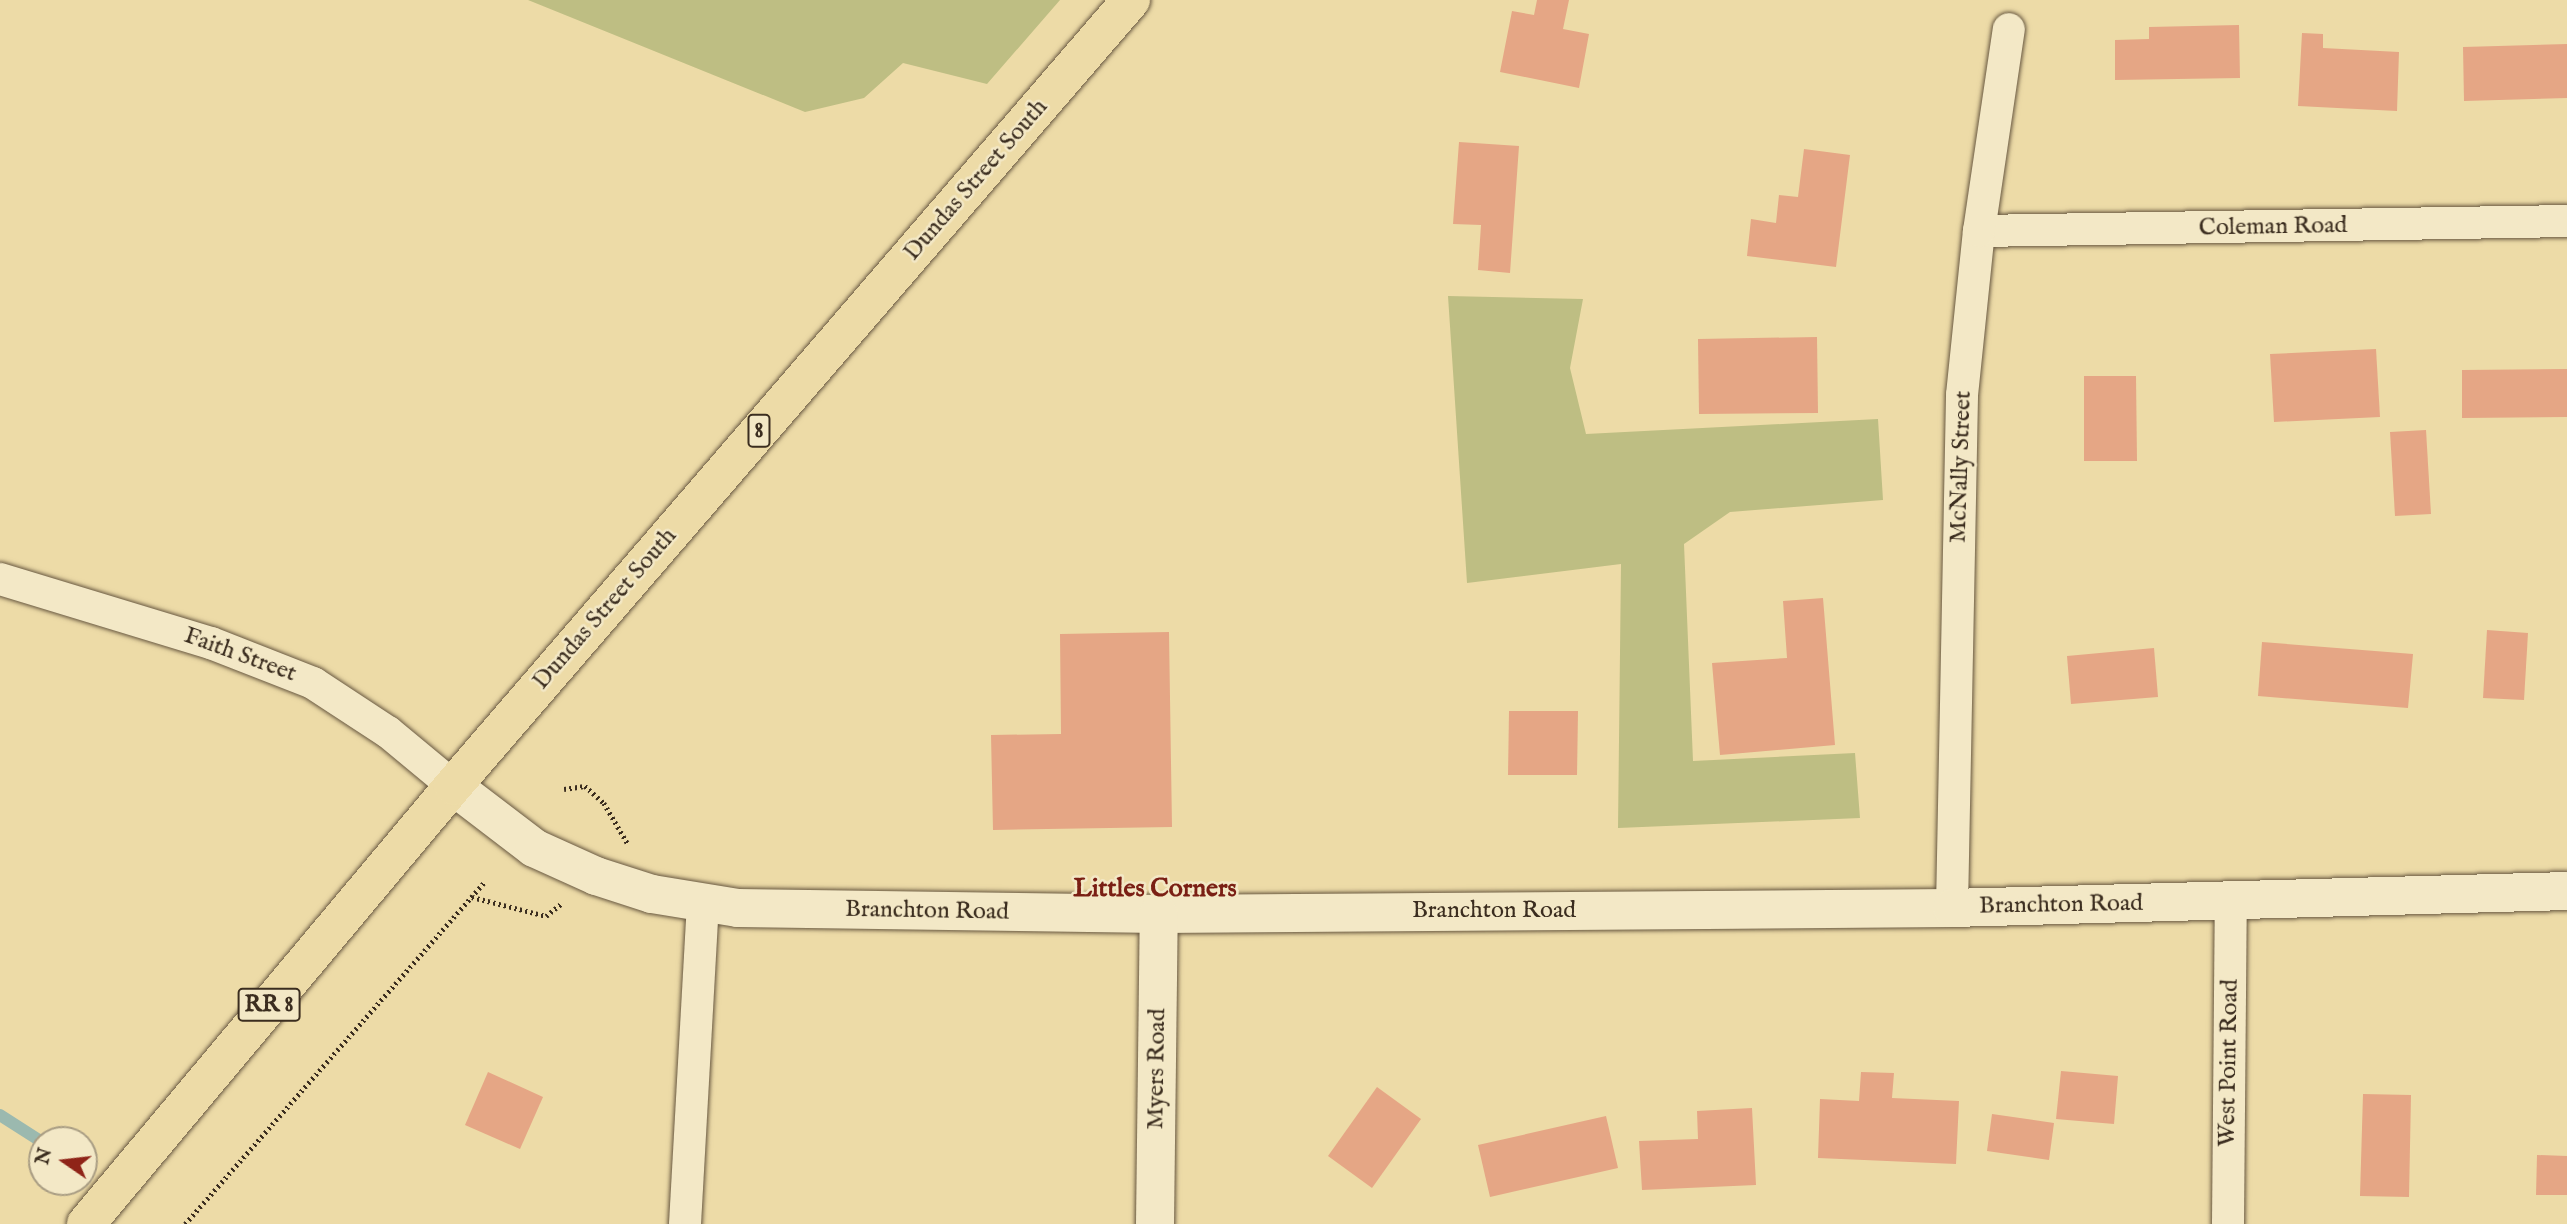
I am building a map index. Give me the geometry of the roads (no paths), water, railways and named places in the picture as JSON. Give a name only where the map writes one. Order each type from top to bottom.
[{"type":"main road","name":"Dundas Street South","points":[[86,1224],[453,786],[1131,0]]},
{"type":"main road","name":"Branchton Road","points":[[453,786],[534,848],[596,876],[652,894],[703,900],[737,908],[1159,914],[1952,908],[2567,891]]},
{"type":"main road","name":"Myers Road","points":[[1155,1224],[1159,914]]},
{"type":"street","name":"McNally Street","points":[[1952,908],[1962,395],[1979,231],[2010,29]]},
{"type":"street","name":"Coleman Road","points":[[1979,231],[2567,221]]},
{"type":"street","name":"Faith Street","points":[[0,579],[211,643],[313,683],[388,732],[453,786]]},
{"type":"street","points":[[685,1224],[703,900]]},
{"type":"street","name":"West Point Road","points":[[2228,1224],[2231,901]]},
{"type":"waterway","points":[[0,1115],[28,1133]]},
{"type":"district","name":"Littles Corners","points":[[1155,889]]}]
